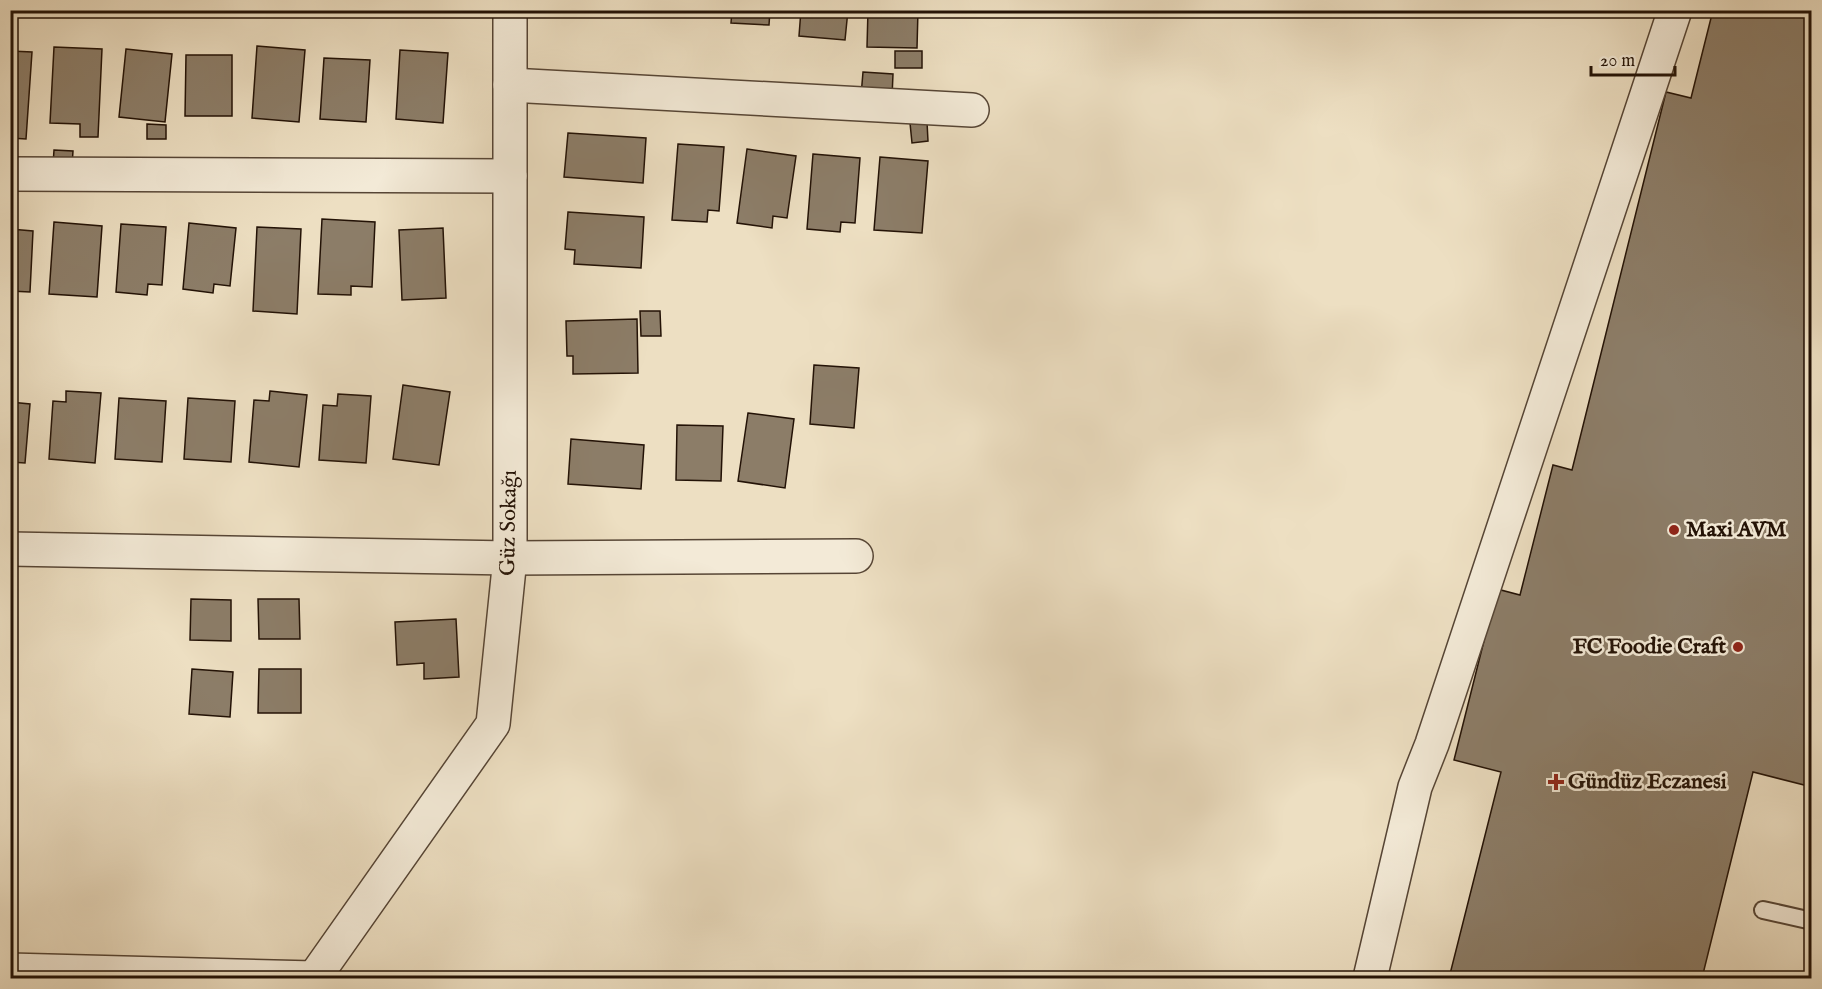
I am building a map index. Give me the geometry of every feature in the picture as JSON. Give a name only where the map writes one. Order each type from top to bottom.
[{"type":"street","name":"Güz Sokağı","points":[[314,978],[493,724],[510,558],[510,10]]},
{"type":"street","points":[[1370,978],[1415,787],[1432,744],[1675,10]]},
{"type":"street","points":[[510,85],[972,110]]},
{"type":"street","points":[[10,174],[510,176]]},
{"type":"street","points":[[10,549],[510,558],[856,556]]},
{"type":"street","points":[[10,970],[314,978]]},
{"type":"lane","points":[[1763,910],[1812,921]]},
{"type":"building","points":[[732,10],[770,10],[769,25],[731,23]]},
{"type":"building","points":[[801,10],[848,10],[845,40],[799,36]]},
{"type":"building","points":[[868,10],[918,10],[917,48],[867,47]]},
{"type":"building","points":[[942,10],[985,10],[986,13],[942,14]]},
{"type":"building","name":"Maxi AVM","points":[[1713,10],[1812,10],[1812,787],[1753,772],[1702,978],[1449,978],[1501,772],[1454,760],[1497,589],[1520,595],[1553,465],[1572,470],[1666,92],[1691,98]]},
{"type":"building","points":[[257,46],[305,50],[299,122],[252,118]]},
{"type":"building","points":[[54,47],[102,49],[98,137],[80,137],[80,124],[50,123]]},
{"type":"building","points":[[126,49],[172,54],[165,122],[119,117]]},
{"type":"building","points":[[400,50],[448,53],[443,123],[396,119]]},
{"type":"building","points":[[10,51],[32,52],[26,139],[10,138]]},
{"type":"building","points":[[895,51],[922,51],[922,68],[895,68]]},
{"type":"building","points":[[186,55],[232,55],[232,116],[185,116]]},
{"type":"building","points":[[324,58],[370,60],[366,122],[320,119]]},
{"type":"building","points":[[863,72],[893,74],[892,97],[861,96]]},
{"type":"building","points":[[927,122],[928,141],[912,143],[910,123]]},
{"type":"building","points":[[147,124],[166,125],[166,139],[147,139]]},
{"type":"building","points":[[568,133],[646,138],[643,183],[564,177]]},
{"type":"building","points":[[678,144],[724,147],[719,211],[708,210],[707,222],[672,220]]},
{"type":"building","points":[[747,149],[796,156],[787,218],[773,216],[772,228],[737,223]]},
{"type":"building","points":[[54,150],[73,151],[72,166],[53,165]]},
{"type":"building","points":[[813,154],[860,158],[855,223],[841,222],[840,232],[807,229]]},
{"type":"building","points":[[880,157],[928,161],[922,233],[874,230]]},
{"type":"building","points":[[568,212],[644,217],[641,268],[574,264],[575,250],[565,249]]},
{"type":"building","points":[[322,219],[375,222],[372,287],[351,286],[351,295],[318,294]]},
{"type":"building","points":[[54,222],[102,226],[97,297],[49,294]]},
{"type":"building","points":[[189,223],[236,228],[230,286],[214,284],[213,293],[183,289]]},
{"type":"building","points":[[121,224],[166,227],[162,285],[148,284],[147,295],[116,292]]},
{"type":"building","points":[[257,227],[301,229],[297,314],[253,311]]},
{"type":"building","points":[[443,228],[446,298],[402,300],[399,230]]},
{"type":"building","points":[[10,229],[33,231],[30,292],[10,291]]},
{"type":"building","points":[[640,311],[660,311],[661,336],[641,336]]},
{"type":"building","points":[[637,319],[638,373],[573,374],[573,356],[567,356],[566,321]]},
{"type":"building","points":[[814,365],[859,368],[854,428],[810,424]]},
{"type":"building","points":[[403,385],[450,392],[439,465],[393,459]]},
{"type":"building","points":[[66,391],[101,393],[95,463],[49,459],[53,401],[66,402]]},
{"type":"building","points":[[270,391],[307,395],[299,467],[249,462],[254,400],[269,401]]},
{"type":"building","points":[[338,394],[371,396],[366,463],[319,460],[323,405],[337,406]]},
{"type":"building","points":[[119,398],[166,401],[162,462],[115,459]]},
{"type":"building","points":[[188,398],[235,401],[231,462],[184,459]]},
{"type":"building","points":[[10,402],[30,404],[25,463],[10,462]]},
{"type":"building","points":[[748,413],[794,419],[785,488],[738,481]]},
{"type":"building","points":[[677,425],[723,426],[721,481],[676,480]]},
{"type":"building","points":[[571,439],[644,445],[641,489],[568,484]]},
{"type":"building","points":[[191,599],[231,600],[231,641],[190,640]]},
{"type":"building","points":[[258,599],[299,599],[300,639],[259,639]]},
{"type":"building","points":[[456,619],[459,677],[424,679],[424,663],[397,665],[395,622]]},
{"type":"building","points":[[192,669],[233,672],[230,717],[189,714]]},
{"type":"building","points":[[259,669],[301,669],[301,713],[258,713]]},
{"type":"place","name":"Maxi AVM","points":[[1674,530]]},
{"type":"place","name":"FC Foodie Craft","points":[[1738,647]]},
{"type":"place","name":"Gündüz Eczanesi","points":[[1556,782]]}]
